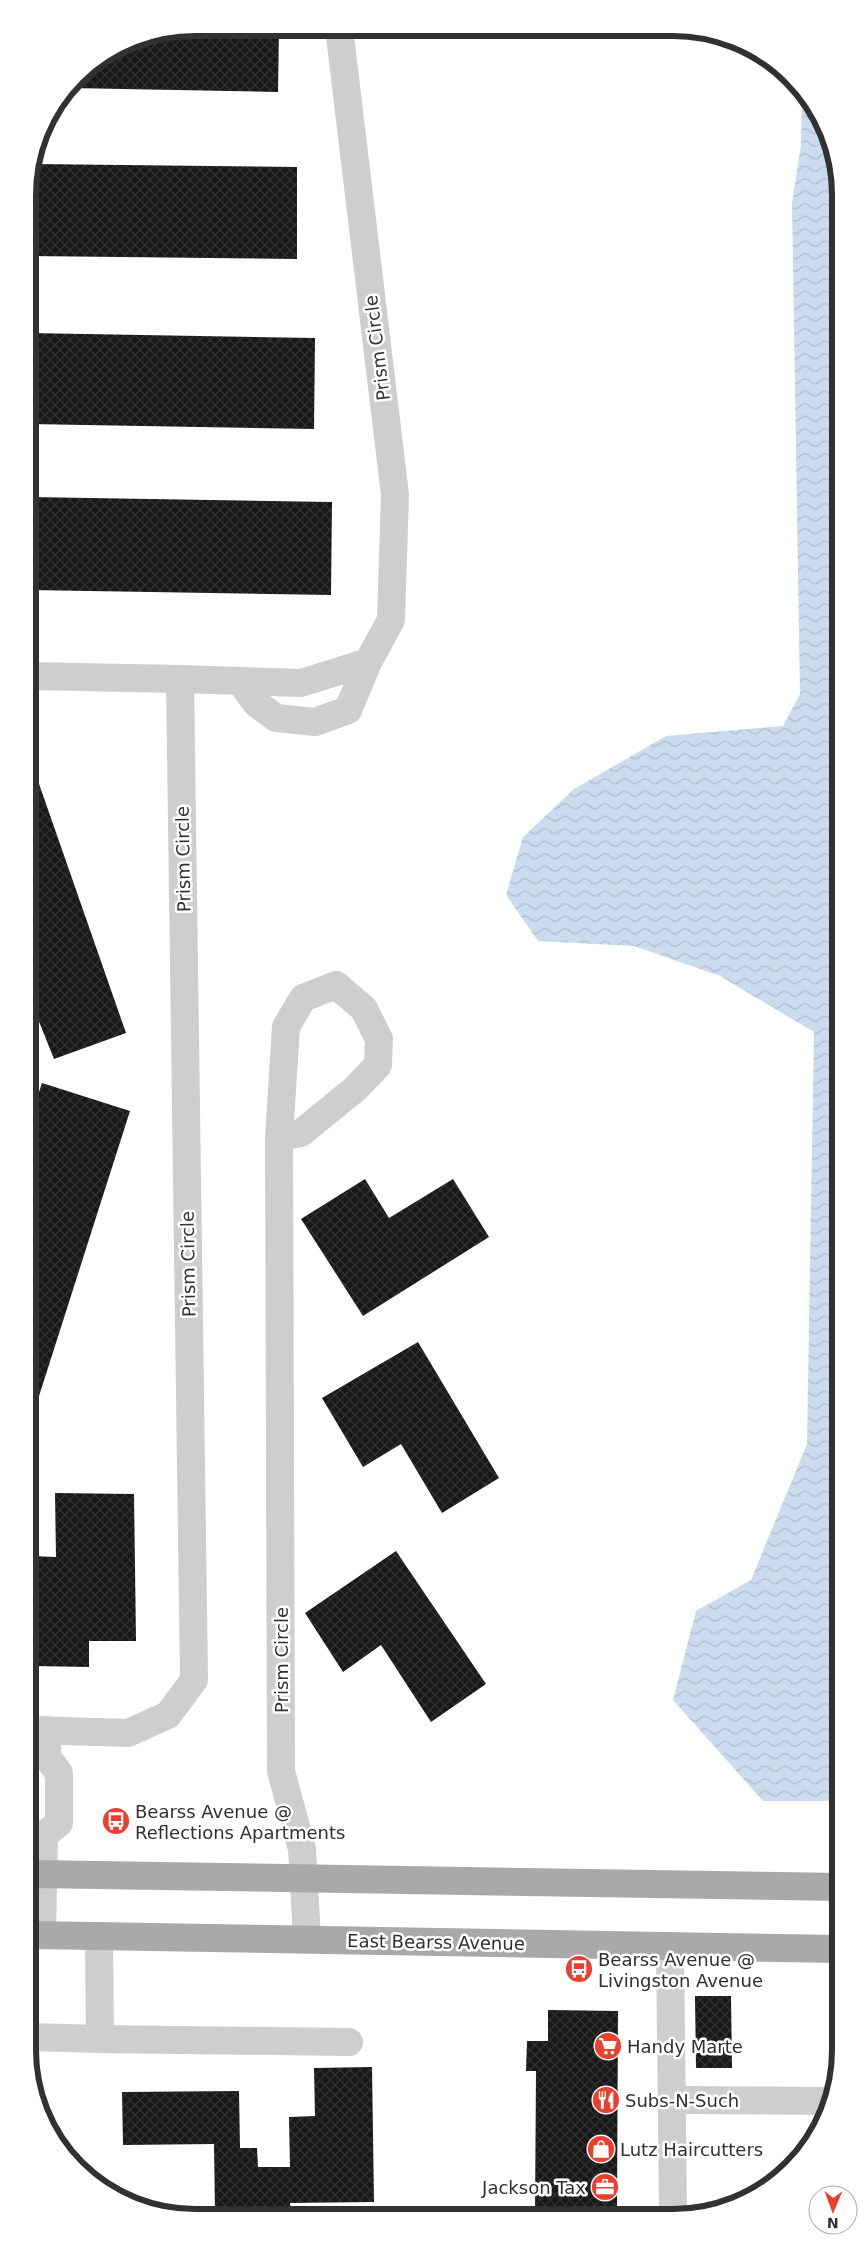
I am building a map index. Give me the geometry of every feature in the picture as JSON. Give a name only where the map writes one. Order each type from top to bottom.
[{"type":"main road","points":[[38,1874],[831,1887]]},
{"type":"main road","name":"East Bearss Avenue","points":[[37,1935],[831,1949]]},
{"type":"street","name":"Prism Circle","points":[[240,681],[256,703],[276,718],[315,722],[348,710],[368,662],[391,620],[395,495],[340,37]]},
{"type":"street","points":[[37,676],[301,683],[368,662]]},
{"type":"street","name":"Prism Circle","points":[[37,1935],[38,1831],[59,1824],[59,1773],[39,1763],[40,1730],[128,1733],[168,1715],[194,1680],[180,680]]},
{"type":"street","name":"Prism Circle","points":[[279,1138],[301,1134],[355,1089],[378,1065],[379,1039],[364,1009],[336,985],[303,998],[286,1026],[279,1138],[281,1771],[302,1849],[307,1939]]},
{"type":"street","points":[[99,1936],[100,2039]]},
{"type":"street","points":[[670,1946],[673,2209]]},
{"type":"street","points":[[36,2037],[349,2042]]},
{"type":"street","points":[[671,2100],[823,2101]]},
{"type":"water","points":[[802,103],[815,125],[823,144],[830,175],[832,195],[831,1801],[763,1801],[673,1700],[696,1611],[751,1580],[807,1444],[814,1032],[720,976],[634,946],[538,941],[506,895],[523,837],[574,789],[666,736],[783,726],[800,694],[792,203],[801,145]]},
{"type":"building","points":[[185,37],[279,37],[278,92],[78,88],[107,63],[134,48],[164,39]]},
{"type":"building","points":[[40,164],[297,167],[297,259],[37,256],[37,185]]},
{"type":"building","points":[[37,333],[315,338],[314,429],[37,424]]},
{"type":"building","points":[[37,497],[332,502],[331,595],[37,590]]},
{"type":"building","points":[[37,777],[126,1033],[54,1059],[37,1015]]},
{"type":"building","points":[[42,1083],[130,1111],[36,1404],[37,1099]]},
{"type":"building","points":[[365,1179],[389,1218],[453,1179],[489,1237],[363,1316],[301,1219]]},
{"type":"building","points":[[418,1342],[499,1478],[442,1513],[401,1444],[363,1467],[322,1398]]},
{"type":"building","points":[[55,1493],[134,1494],[136,1641],[89,1641],[89,1667],[36,1666],[36,1556],[56,1557]]},
{"type":"building","points":[[396,1551],[486,1684],[431,1722],[381,1645],[343,1672],[305,1613]]},
{"type":"building","points":[[695,1996],[731,1996],[732,2068],[696,2068]]},
{"type":"building","points":[[548,2010],[618,2011],[617,2209],[535,2209],[536,2071],[526,2071],[527,2041],[548,2041]]},
{"type":"building","points":[[372,2067],[374,2202],[290,2203],[291,2209],[215,2209],[214,2144],[123,2145],[122,2092],[239,2091],[240,2148],[257,2148],[258,2167],[290,2167],[289,2117],[315,2116],[314,2068]]},
{"type":"place","name":"Bearss Avenue @ Reflections Apartments","points":[[116,1821]]},
{"type":"place","name":"Bearss Avenue @ Livingston Avenue","points":[[579,1969]]},
{"type":"place","name":"Handy Marte","points":[[608,2046]]},
{"type":"place","name":"Subs-N-Such","points":[[606,2100]]},
{"type":"place","name":"Lutz Haircutters","points":[[601,2149]]},
{"type":"place","name":"Jackson Tax","points":[[605,2187]]}]
